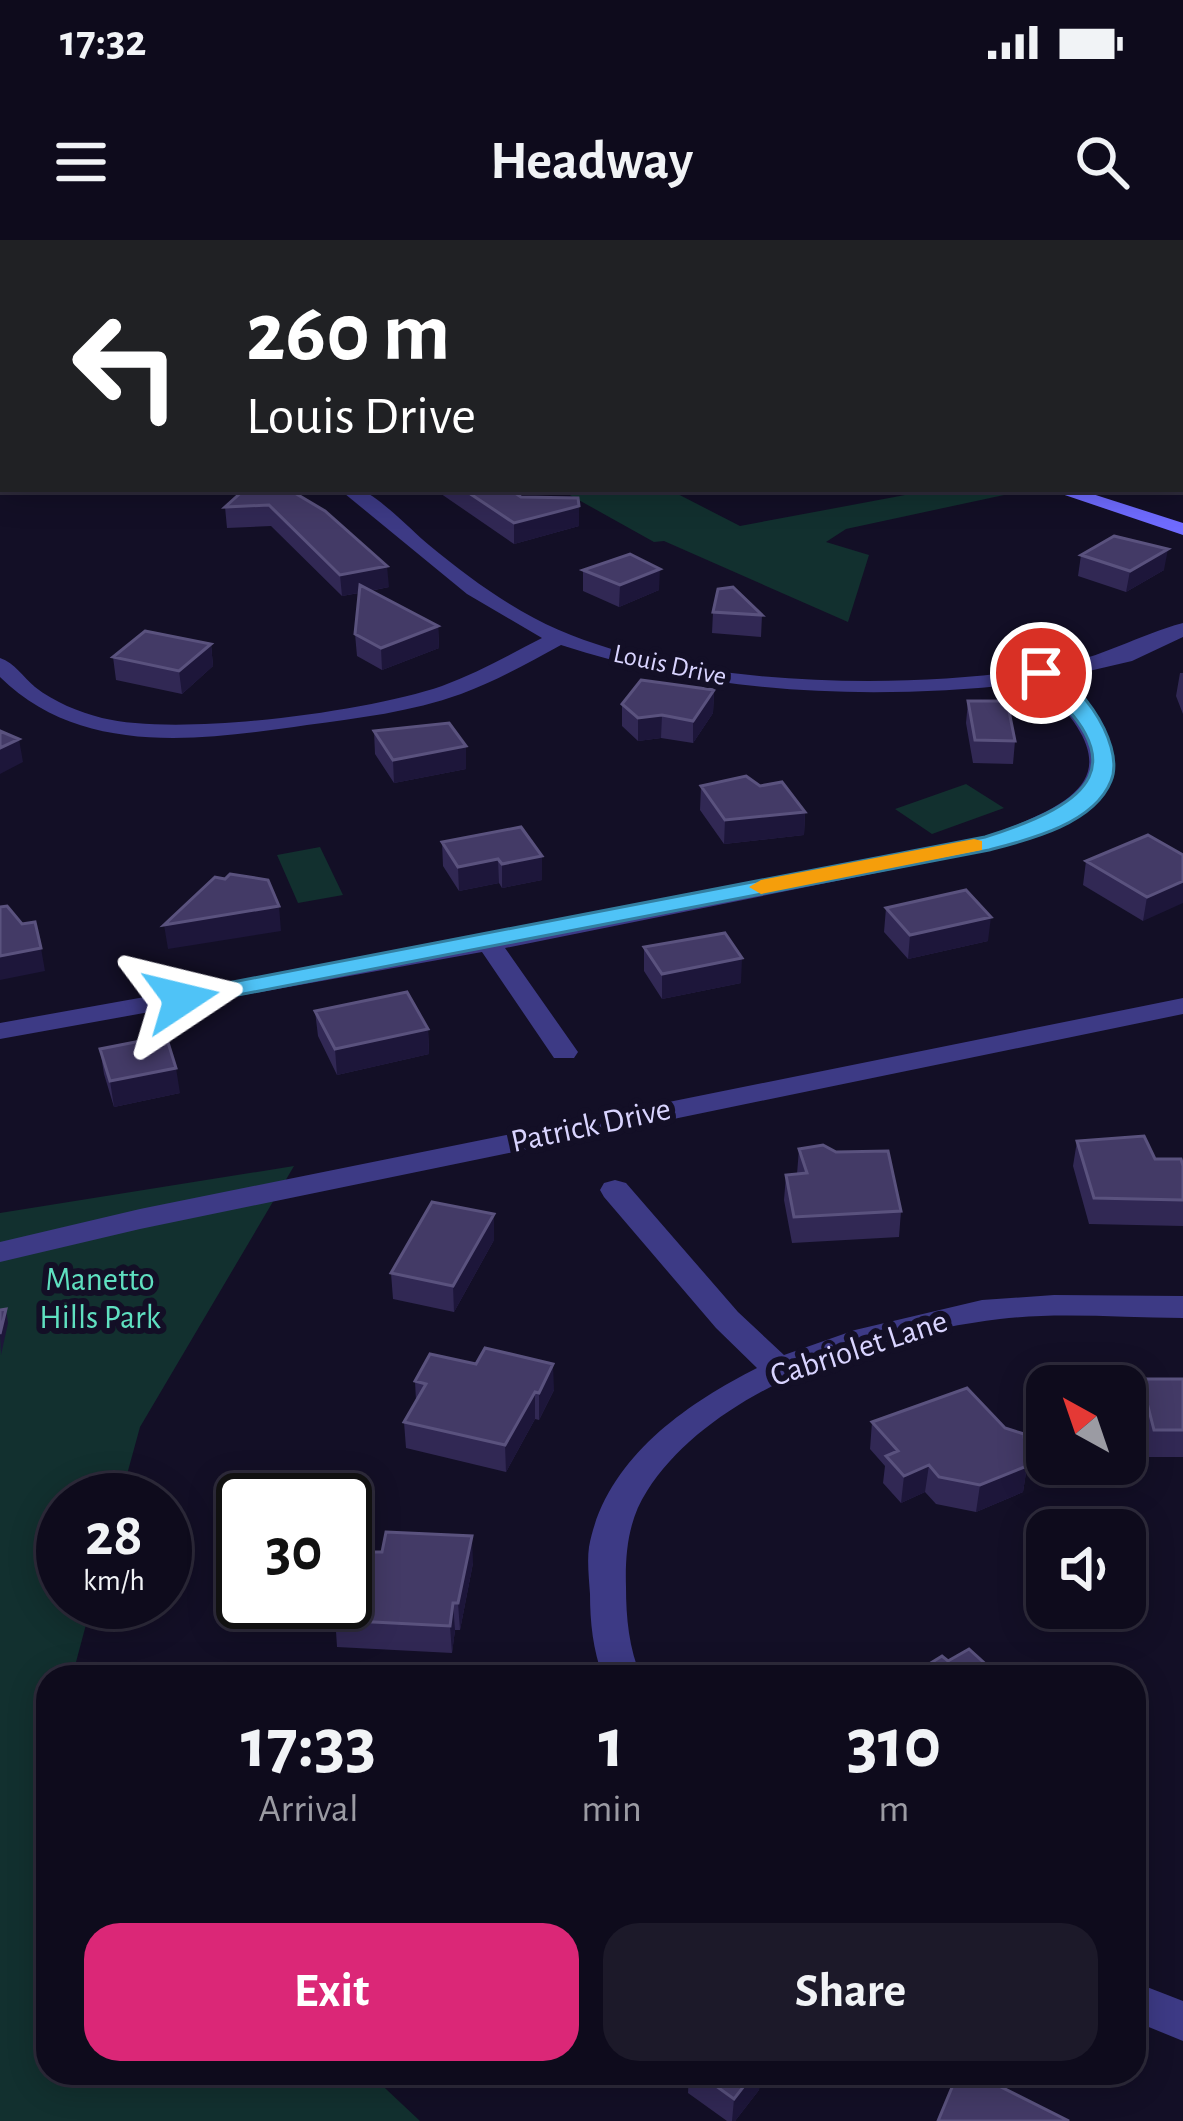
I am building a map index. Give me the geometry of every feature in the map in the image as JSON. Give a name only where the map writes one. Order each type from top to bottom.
[{"type":"street","name":"Louis Drive","points":[[353,492],[483,595],[559,638],[669,668],[821,687],[907,687],[1041,673],[1133,654],[1183,628]]},
{"type":"street","points":[[1067,492],[1183,529]]},
{"type":"street","points":[[0,665],[18,688],[58,710],[108,726],[160,732],[236,728],[383,708],[434,696],[481,679],[559,638]]},
{"type":"street","points":[[0,1030],[489,943],[989,843],[1044,826],[1078,806],[1100,782],[1104,758],[1097,730],[1041,673]]},
{"type":"street","points":[[489,943],[564,1052]]},
{"type":"street","name":"Patrick Drive","points":[[0,1252],[140,1219],[1183,1006]]},
{"type":"street","name":"Patrick Drive","points":[[615,1190],[727,1320],[779,1370]]},
{"type":"street","name":"Cabriolet Lane","points":[[619,1665],[602,1583],[612,1519],[643,1462],[703,1410],[779,1370],[910,1325],[988,1310],[1183,1306]]},
{"type":"street","points":[[1146,2006],[1183,2021]]},
{"type":"green space","points":[[564,492],[674,492],[740,526],[921,492],[1018,492],[846,529],[826,542],[869,555],[848,622],[664,541],[654,542]]},
{"type":"green space","points":[[966,784],[1004,808],[932,834],[895,809]]},
{"type":"green space","points":[[320,847],[343,895],[298,903],[277,855]]},
{"type":"green space","name":"Manetto Hills Park","points":[[294,1166],[140,1427],[127,1473],[36,1473],[36,1629],[85,1629],[75,1665],[36,1665],[36,2085],[382,2085],[420,2121],[0,2121],[0,1213]]},
{"type":"building","points":[[242,492],[293,492],[325,511],[387,566],[340,575],[269,505],[225,507]]},
{"type":"building","points":[[468,492],[578,498],[579,506],[514,523]]},
{"type":"building","points":[[1114,536],[1168,549],[1130,571],[1081,555]]},
{"type":"building","points":[[630,554],[660,569],[620,585],[583,570]]},
{"type":"building","points":[[360,585],[438,626],[381,648],[355,634]]},
{"type":"building","points":[[733,587],[762,615],[713,612],[718,589]]},
{"type":"building","points":[[145,631],[211,644],[179,671],[113,657]]},
{"type":"building","points":[[641,680],[714,690],[693,721],[662,715],[638,718],[622,704]]},
{"type":"building","points":[[968,701],[1007,701],[1015,741],[975,740]]},
{"type":"building","points":[[449,723],[466,746],[393,760],[374,731]]},
{"type":"building","points":[[0,731],[19,739],[0,748]]},
{"type":"building","points":[[746,776],[760,786],[782,782],[805,812],[725,820],[701,786]]},
{"type":"building","points":[[521,827],[542,856],[458,867],[442,842]]},
{"type":"building","points":[[1148,835],[1183,855],[1183,881],[1147,897],[1086,861]]},
{"type":"building","points":[[230,874],[268,880],[279,906],[164,925],[215,877],[225,879]]},
{"type":"building","points":[[966,890],[991,917],[910,935],[886,908]]},
{"type":"building","points":[[7,906],[22,924],[35,922],[41,948],[0,956],[0,907]]},
{"type":"building","points":[[725,933],[742,958],[662,974],[644,947]]},
{"type":"building","points":[[407,992],[428,1029],[335,1049],[315,1011]]},
{"type":"building","points":[[166,1036],[176,1068],[110,1081],[100,1049]]},
{"type":"building","points":[[1144,1136],[1155,1159],[1181,1159],[1183,1200],[1094,1198],[1077,1141]]},
{"type":"building","points":[[823,1145],[836,1152],[888,1151],[901,1211],[794,1217],[786,1175],[807,1173],[799,1149]]},
{"type":"building","points":[[432,1202],[494,1214],[453,1286],[391,1273]]},
{"type":"building","points":[[485,1348],[553,1364],[505,1445],[404,1422],[426,1384],[415,1381],[430,1354],[476,1364]]},
{"type":"building","points":[[1146,1379],[1183,1379],[1183,1430],[1154,1430]]},
{"type":"building","points":[[967,1388],[1005,1428],[1024,1434],[1026,1466],[980,1485],[939,1477],[929,1465],[904,1476],[886,1456],[898,1451],[872,1422]]},
{"type":"building","points":[[386,1532],[472,1536],[450,1626],[372,1622],[372,1552],[382,1552]]},
{"type":"building","points":[[969,1649],[987,1665],[927,1665],[942,1656],[948,1661]]},
{"type":"building","points":[[715,2085],[745,2085],[734,2099]]},
{"type":"building","points":[[953,2085],[997,2085],[1069,2121],[938,2121]]},
{"type":"slow traffic","points":[[761,887],[974,846]]},
{"type":"route","points":[[181,999],[989,843],[1044,826],[1078,806],[1100,782],[1104,758],[1097,730],[1077,703],[1041,673]]}]
